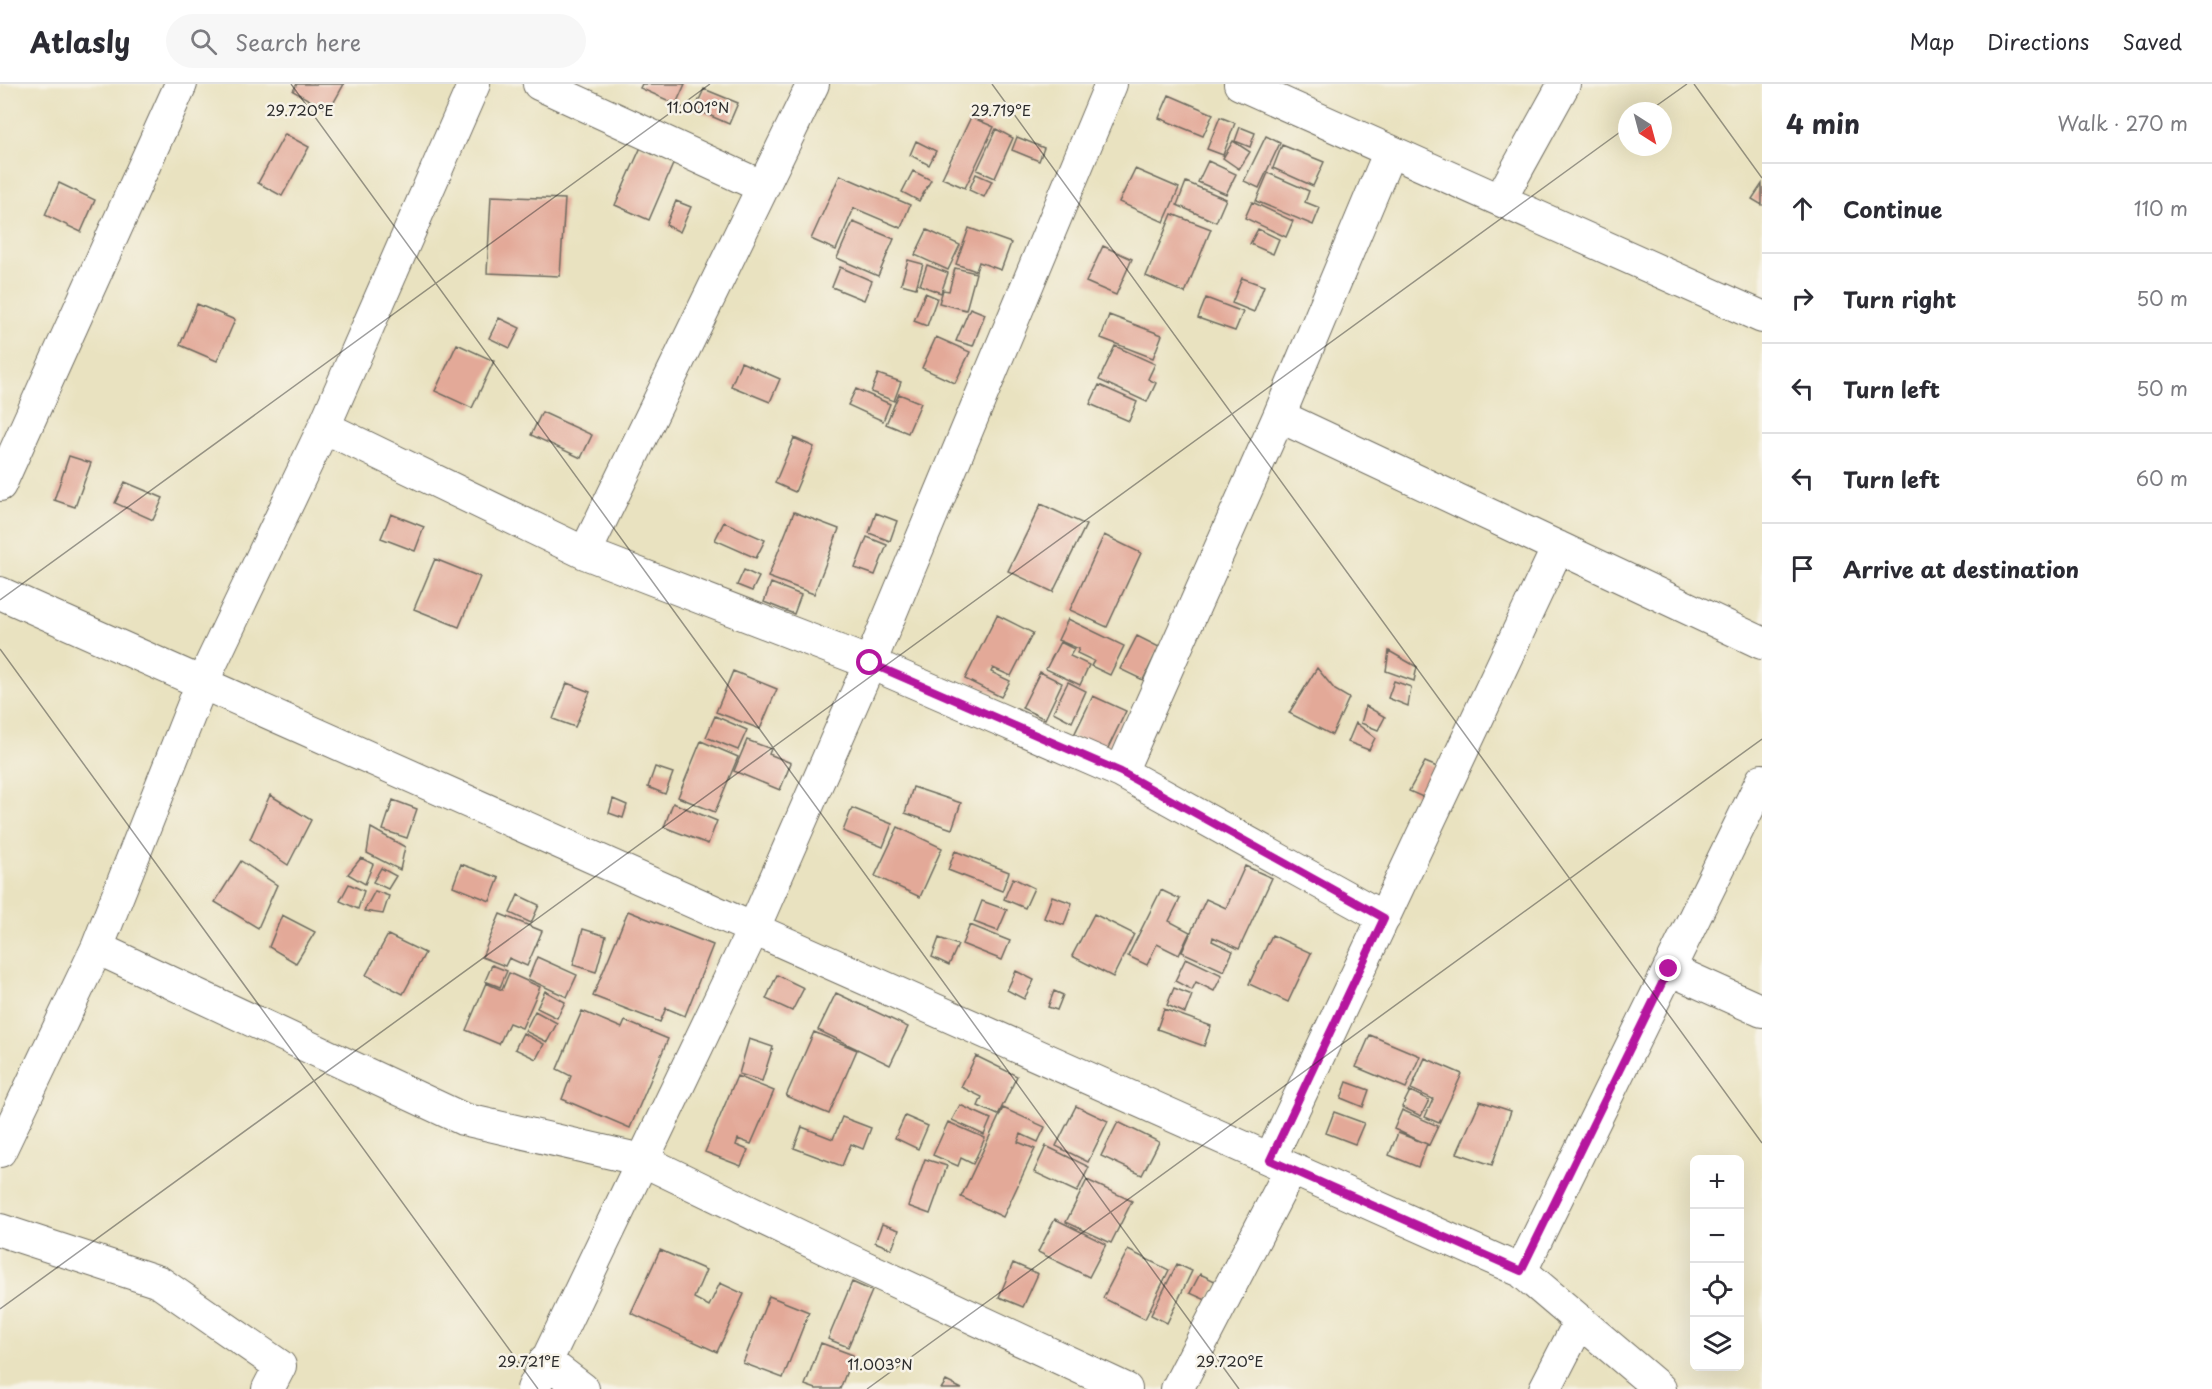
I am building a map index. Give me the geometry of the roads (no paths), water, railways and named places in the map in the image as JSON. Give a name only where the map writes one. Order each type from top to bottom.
[{"type":"street","points":[[0,486],[181,84]]},
{"type":"street","points":[[0,1151],[97,948],[202,683],[324,427],[474,84]]},
{"type":"street","points":[[539,84],[763,187]]},
{"type":"street","points":[[585,553],[813,84]]},
{"type":"street","points":[[533,1389],[753,930],[870,663],[1111,84]]},
{"type":"street","points":[[1240,84],[1762,317]]},
{"type":"street","points":[[1500,200],[1564,84]]},
{"type":"street","points":[[1121,772],[1279,416],[1390,151]]},
{"type":"street","points":[[1279,416],[1762,643]]},
{"type":"street","points":[[324,427],[585,553],[870,663],[1121,772],[1384,918]]},
{"type":"street","points":[[1177,1389],[1281,1164],[1384,918],[1558,547]]},
{"type":"street","points":[[0,593],[1521,1271],[1660,1389]]},
{"type":"street","points":[[1521,1271],[1762,780]]},
{"type":"street","points":[[97,948],[463,1119],[642,1160],[1125,1389]]},
{"type":"street","points":[[1669,969],[1762,1011]]},
{"type":"street","points":[[0,1230],[159,1282],[280,1366],[268,1389]]},
{"type":"street","points":[[1545,1389],[1580,1321]]},
{"type":"street","points":[[545,1360],[584,1389]]}]
